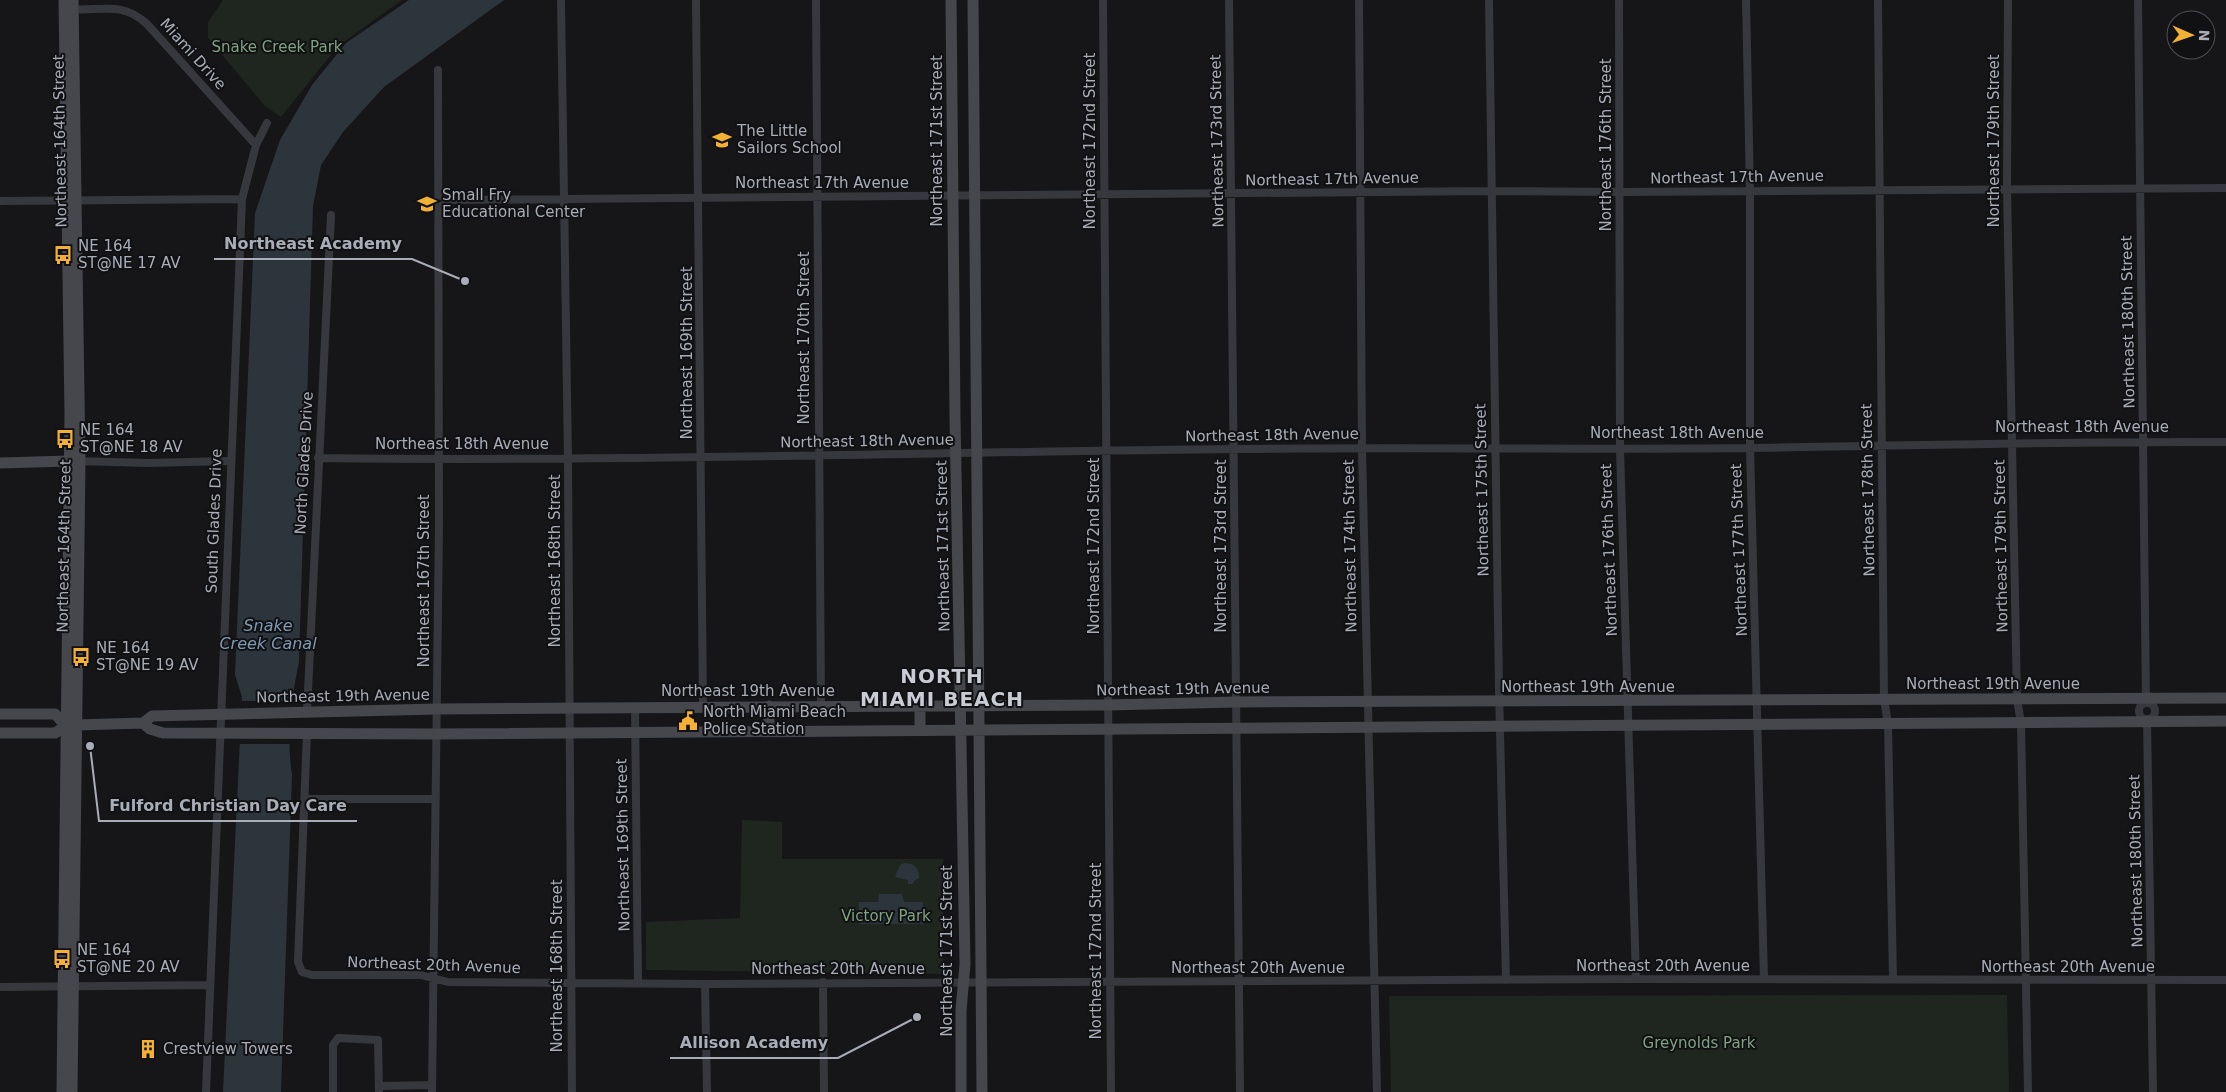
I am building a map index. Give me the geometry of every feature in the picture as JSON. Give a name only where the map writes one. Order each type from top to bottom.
[{"type":"street","name":"Northeast 168th Street","points":[[561,0],[568,459],[572,1092]]},
{"type":"street","name":"Northeast 169th Street","points":[[696,0],[700,198],[703,706]]},
{"type":"street","name":"Northeast 170th Street","points":[[816,0],[821,705]]},
{"type":"street","name":"Northeast 171st Street","points":[[951,0],[956,518],[961,730],[963,982],[961,1092]]},
{"type":"street","points":[[973,0],[982,1092]]},
{"type":"street","name":"Northeast 172nd Street","points":[[1103,0],[1111,1092]]},
{"type":"street","name":"Northeast 173rd Street","points":[[1229,0],[1240,1092]]},
{"type":"street","name":"Northeast 174th Street","points":[[1359,0],[1359,193],[1366,703],[1377,1092]]},
{"type":"street","name":"Northeast 175th Street","points":[[1489,0],[1494,448],[1506,980]]},
{"type":"street","name":"Northeast 176th Street","points":[[1619,0],[1620,449],[1636,979]]},
{"type":"street","name":"Northeast 177th Street","points":[[1746,0],[1750,190],[1750,448],[1759,725],[1764,979]]},
{"type":"street","name":"Northeast 178th Street","points":[[1878,0],[1884,699],[1888,724],[1893,979]]},
{"type":"street","name":"Northeast 179th Street","points":[[2008,0],[2007,188],[2014,442],[2017,699],[2021,723],[2028,1092]]},
{"type":"street","name":"Northeast 180th Street","points":[[2138,0],[2146,701],[2152,704],[2155,711],[2153,716],[2147,720],[2153,1092]]},
{"type":"street","name":"Miami Drive","points":[[68,5],[121,8],[140,17],[256,145]]},
{"type":"street","name":"Northeast 164th Street","points":[[62,1092],[68,987],[75,461],[68,5]]},
{"type":"street","name":"Northeast 167th Street","points":[[432,1088],[437,709],[438,70]]},
{"type":"street","name":"South Glades Drive","points":[[206,1092],[242,199],[247,173],[256,145],[267,123]]},
{"type":"street","name":"Northeast 17th Avenue","points":[[438,200],[1491,191],[1620,192],[2226,188]]},
{"type":"street","points":[[0,201],[242,199]]},
{"type":"street","name":"North Glades Drive","points":[[307,712],[331,215]]},
{"type":"street","name":"Northeast 18th Avenue","points":[[318,458],[437,460],[818,457],[1234,449],[1620,449],[2014,442],[2226,442]]},
{"type":"street","points":[[0,463],[230,461]]},
{"type":"street","points":[[956,518],[978,517]]},
{"type":"street","points":[[959,620],[979,620]]},
{"type":"street","name":"Northeast 19th Avenue","points":[[0,733],[55,733],[71,725],[143,723],[152,716],[437,709],[821,705],[1108,705],[1236,702],[1628,702],[1884,699],[2146,701],[2226,698]]},
{"type":"street","points":[[769,706],[769,731]]},
{"type":"street","points":[[920,706],[920,729]]},
{"type":"street","name":"Northeast 169th Street","points":[[635,707],[638,982]]},
{"type":"street","points":[[0,714],[55,714],[71,725]]},
{"type":"street","name":"Northeast 19th Avenue","points":[[143,723],[150,729],[163,732],[436,734],[920,729],[2021,723],[2147,720],[2226,721]]},
{"type":"street","points":[[308,732],[305,799],[435,799]]},
{"type":"street","name":"Northeast 20th Avenue","points":[[305,799],[298,962],[302,972],[312,976],[434,977],[448,982],[705,984],[1238,980],[1375,982],[1636,979],[2226,980]]},
{"type":"street","points":[[823,982],[824,1092]]},
{"type":"street","points":[[705,984],[706,1092]]},
{"type":"street","points":[[0,987],[210,985]]},
{"type":"street","name":"Northeast 164th Street","points":[[68,987],[72,1092]]},
{"type":"street","points":[[333,1092],[333,1045],[338,1038],[378,1040],[379,1089],[432,1088]]},
{"type":"green space","name":"Snake Creek Park","points":[[223,0],[402,0],[338,46],[281,117],[265,106],[208,38],[208,22]]},
{"type":"green space","name":"Victory Park","points":[[742,820],[782,822],[782,859],[943,859],[943,974],[646,970],[646,922],[740,918]]},
{"type":"green space","name":"Greynolds Park","points":[[2007,995],[2009,1092],[1391,1092],[1389,996]]},
{"type":"water","name":"Snake Creek Canal","points":[[409,0],[504,0],[384,87],[343,132],[321,165],[313,206],[299,662],[289,732],[292,775],[281,1092],[223,1092],[242,697],[235,675],[255,213],[280,140],[312,85],[346,43]]},
{"type":"water","points":[[904,863],[911,864],[917,868],[919,878],[913,884],[908,884],[908,880],[895,877],[900,865]]},
{"type":"water","points":[[879,894],[902,894],[904,902],[923,902],[924,924],[859,924],[859,902],[878,902]]},
{"type":"pier","points":[[239,701],[292,701],[290,744],[238,744]]},
{"type":"place","name":"The Little Sailors School","points":[[722,140]]},
{"type":"place","name":"Small Fry Educational Center","points":[[427,204]]},
{"type":"place","name":"NE 164 ST@NE 17 AV","points":[[63,255]]},
{"type":"place","name":"Northeast Academy","points":[[465,281]]},
{"type":"place","name":"NE 164 ST@NE 18 AV","points":[[65,439]]},
{"type":"place","name":"NE 164 ST@NE 19 AV","points":[[81,657]]},
{"type":"place","name":"North Miami Beach Police Station","points":[[688,721]]},
{"type":"place","name":"Fulford Christian Day Care","points":[[90,746]]},
{"type":"place","name":"NE 164 ST@NE 20 AV","points":[[62,959]]},
{"type":"place","name":"Allison Academy","points":[[917,1017]]},
{"type":"place","name":"Crestview Towers","points":[[148,1049]]},
{"type":"district","name":"NORTH MIAMI BEACH","points":[[942,688]]}]
